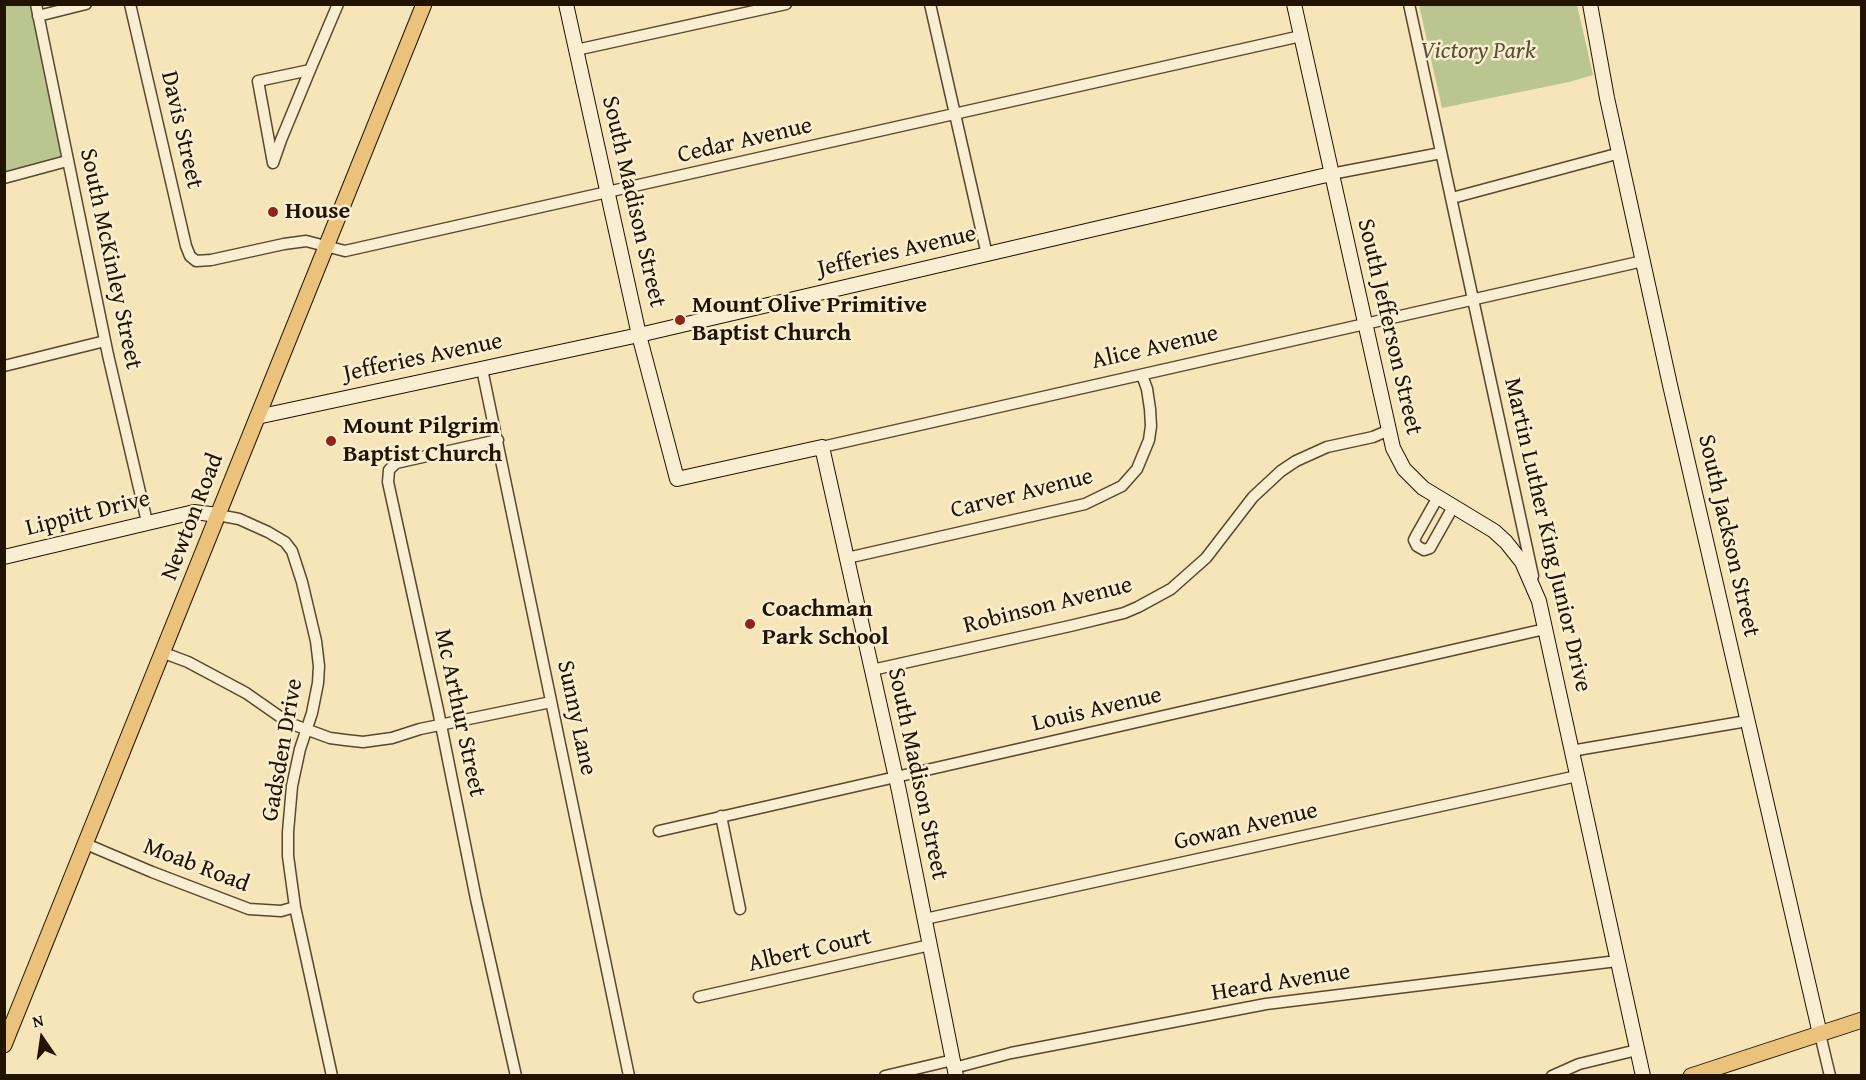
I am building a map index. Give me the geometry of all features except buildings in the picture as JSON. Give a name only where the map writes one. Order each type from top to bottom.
[{"type":"main road","name":"Newton Road","points":[[4,1045],[424,4]]},
{"type":"main road","points":[[1691,1076],[1862,1020]]},
{"type":"street","points":[[37,10],[86,4]]},
{"type":"street","name":"Davis Street","points":[[130,4],[186,246],[190,256],[196,261]]},
{"type":"street","points":[[310,70],[258,81],[273,163],[338,4]]},
{"type":"street","name":"South Madison Street","points":[[566,4],[639,335],[677,479]]},
{"type":"street","points":[[576,50],[786,4]]},
{"type":"street","points":[[930,4],[987,255]]},
{"type":"street","name":"South Jefferson Street","points":[[1294,4],[1393,448],[1404,469],[1423,488],[1494,531],[1506,542],[1522,562],[1539,601]]},
{"type":"street","name":"Martin Luther King Junior Drive","points":[[1409,4],[1452,198],[1471,299],[1643,1076]]},
{"type":"street","name":"South Jackson Street","points":[[1590,4],[1643,261],[1830,1076]]},
{"type":"street","name":"South McKinley Street","points":[[37,10],[105,341],[147,522]]},
{"type":"street","name":"Cedar Avenue","points":[[196,261],[306,241],[345,251],[1301,36]]},
{"type":"street","name":"Jefferies Avenue","points":[[257,417],[639,335],[1331,174],[1441,153]]},
{"type":"street","points":[[1452,198],[1620,153]]},
{"type":"street","points":[[4,178],[68,161]]},
{"type":"street","name":"Alice Avenue","points":[[677,479],[1643,261]]},
{"type":"street","points":[[4,366],[105,341]]},
{"type":"street","name":"Sunny Lane","points":[[482,369],[629,1076]]},
{"type":"street","name":"Carver Avenue","points":[[847,558],[1084,504],[1122,486],[1137,469],[1149,440],[1150,409],[1142,375]]},
{"type":"street","name":"Robinson Avenue","points":[[872,670],[1070,626],[1124,613],[1138,607],[1171,589],[1206,558],[1253,497],[1281,471],[1327,447],[1373,437],[1389,430]]},
{"type":"street","name":"Mc Arthur Street","points":[[498,440],[396,462],[389,470],[388,482],[516,1076]]},
{"type":"street","name":"South Madison Street","points":[[822,447],[896,778],[954,1068]]},
{"type":"street","points":[[1438,497],[1414,540],[1417,546],[1424,550],[1430,548],[1453,507]]},
{"type":"street","name":"Lippitt Drive","points":[[4,557],[194,512],[218,515]]},
{"type":"street","name":"Gadsden Drive","points":[[218,515],[239,519],[285,542],[295,557],[316,641],[319,666],[315,701],[292,786],[288,856],[294,907],[332,1076]]},
{"type":"street","name":"Louis Avenue","points":[[659,831],[1545,629]]},
{"type":"street","points":[[164,653],[218,677],[289,723],[330,738],[363,742],[392,738],[420,729],[551,702]]},
{"type":"street","points":[[1571,751],[1747,720]]},
{"type":"street","name":"Gowan Avenue","points":[[925,919],[1577,776]]},
{"type":"street","points":[[721,816],[740,909]]},
{"type":"street","name":"Moab Road","points":[[86,844],[249,909],[281,911],[294,907]]},
{"type":"street","name":"Albert Court","points":[[699,997],[930,945]]},
{"type":"street","name":"Heard Avenue","points":[[885,1076],[954,1068],[1011,1053],[1266,1004],[1617,961]]},
{"type":"street","points":[[1552,1076],[1579,1064],[1637,1050]]},
{"type":"green space","points":[[4,5],[33,5],[65,160],[4,175]]},
{"type":"green space","name":"Victory Park","points":[[1419,5],[1577,5],[1593,75],[1442,108]]},
{"type":"place","name":"House","points":[[273,212]]},
{"type":"place","name":"Mount Olive Primitive Baptist Church","points":[[680,320]]},
{"type":"place","name":"Mount Pilgrim Baptist Church","points":[[331,441]]},
{"type":"place","name":"Coachman Park School","points":[[750,624]]}]
